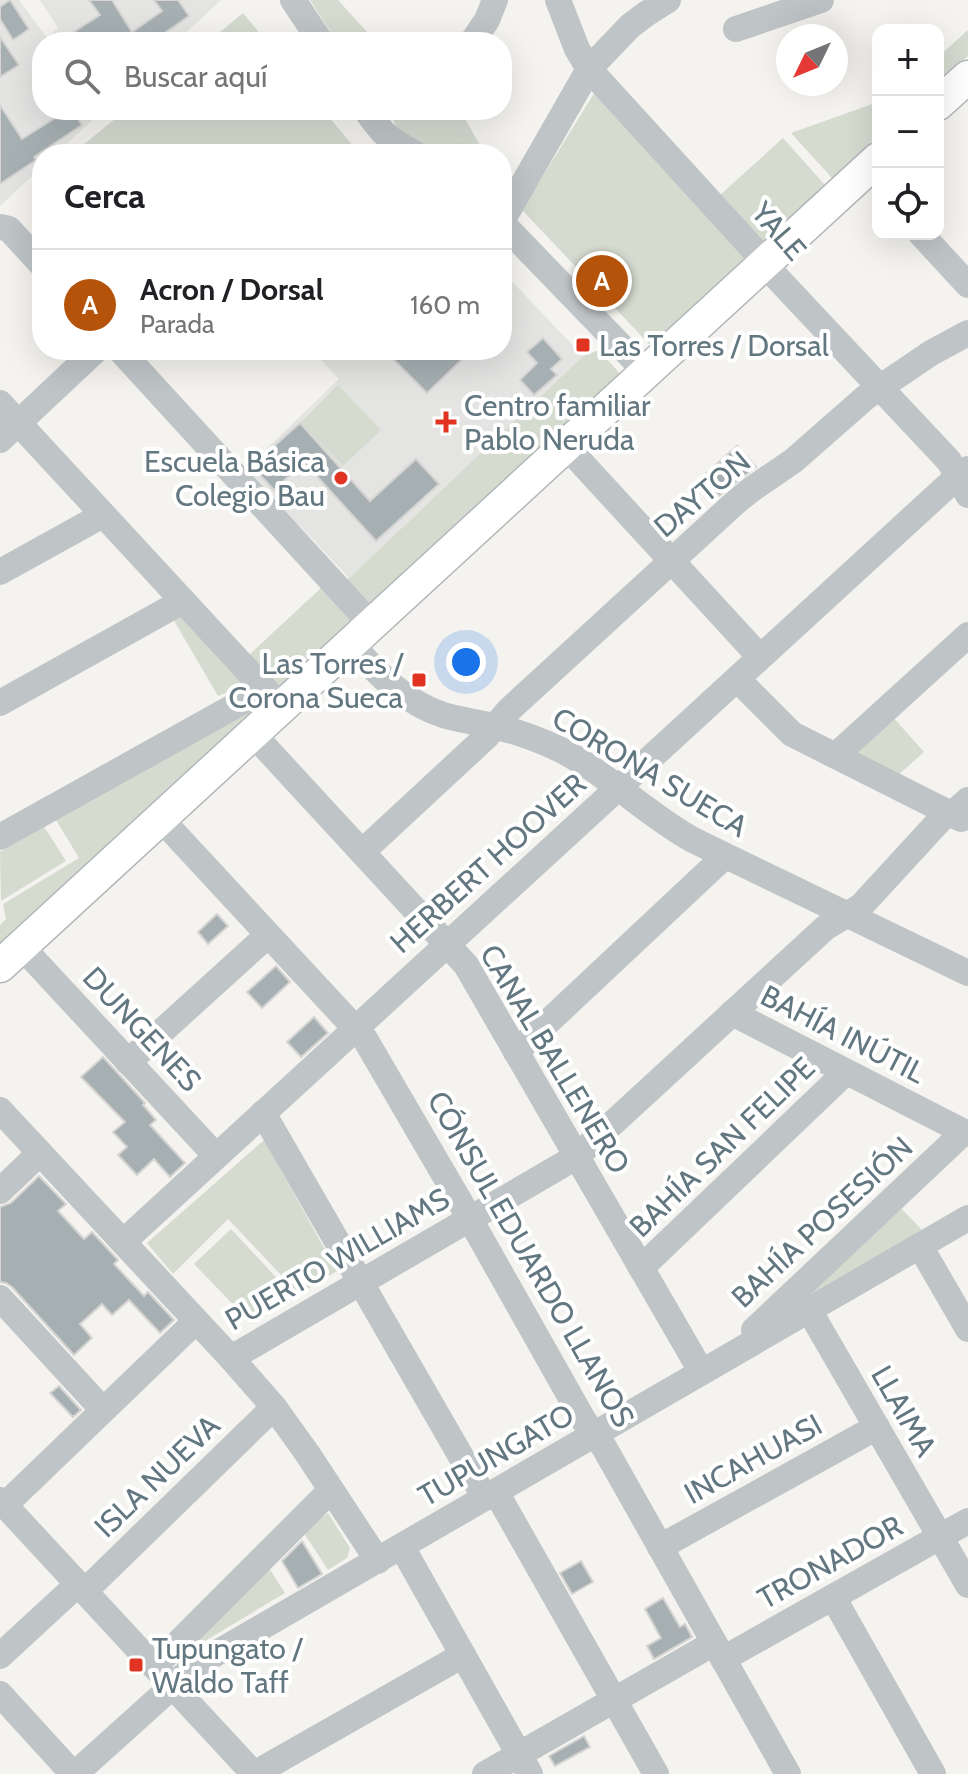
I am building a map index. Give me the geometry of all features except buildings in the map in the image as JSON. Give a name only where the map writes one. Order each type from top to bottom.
[{"type":"main road","points":[[944,99],[968,77]]},
{"type":"main road","points":[[11,956],[253,734],[273,698],[361,635],[764,264],[872,174]]},
{"type":"street","points":[[293,0],[314,32]]},
{"type":"street","points":[[479,32],[495,0]]},
{"type":"street","name":"YALE","points":[[558,0],[577,49],[589,69],[764,264],[965,480]]},
{"type":"street","points":[[512,204],[589,69],[630,26],[668,0]]},
{"type":"street","points":[[736,29],[761,9],[821,0]]},
{"type":"street","points":[[380,120],[389,139],[398,144]]},
{"type":"street","points":[[2,227],[9,229],[32,254]]},
{"type":"street","points":[[512,232],[646,372]]},
{"type":"street","points":[[927,240],[968,285]]},
{"type":"street","name":"DAYTON","points":[[362,852],[509,710],[744,495],[793,461],[866,397],[931,353],[968,333]]},
{"type":"street","points":[[9,432],[85,360]]},
{"type":"street","name":"CORONA SUECA","points":[[128,360],[361,635],[391,685],[444,715],[518,732],[559,749],[599,773],[672,827],[725,856],[968,973]]},
{"type":"street","points":[[0,403],[9,432],[103,515],[273,698],[0,837]]},
{"type":"street","points":[[566,446],[760,657]]},
{"type":"street","name":"HERBERT HOOVER","points":[[123,1242],[760,657],[965,480]]},
{"type":"street","points":[[0,572],[103,515]]},
{"type":"street","points":[[0,703],[183,601]]},
{"type":"street","points":[[836,755],[968,635]]},
{"type":"street","points":[[737,679],[792,734],[962,812]]},
{"type":"street","name":"CANAL BALLENERO","points":[[253,734],[466,965],[641,1268],[712,1365]]},
{"type":"street","name":"PUERTO WILLIAMS","points":[[231,1358],[576,1157],[825,928],[861,906],[941,819],[962,812]]},
{"type":"street","name":"CÓNSUL EDUARDO LLANOS","points":[[161,819],[370,1047],[584,1421],[604,1447],[788,1774]]},
{"type":"street","points":[[516,1052],[725,856]]},
{"type":"street","points":[[128,1062],[268,935]]},
{"type":"street","name":"DUNGENES","points":[[11,956],[128,1062],[216,1156]]},
{"type":"street","name":"BAHÍA INÚTIL","points":[[732,1013],[966,1133]]},
{"type":"street","name":"BAHÍA SAN FELIPE","points":[[641,1268],[846,1072]]},
{"type":"street","points":[[0,1110],[274,1407],[378,1561]]},
{"type":"street","points":[[263,1113],[361,1283],[656,1774]]},
{"type":"street","name":"BAHÍA POSESIÓN","points":[[712,1365],[966,1133]]},
{"type":"street","points":[[0,1191],[40,1153]]},
{"type":"street","name":"TUPUNGATO","points":[[74,1774],[164,1676],[203,1661],[968,1218]]},
{"type":"street","points":[[920,1246],[968,1329]]},
{"type":"street","points":[[0,1298],[103,1410]]},
{"type":"street","name":"LLAIMA","points":[[809,1310],[968,1585]]},
{"type":"street","points":[[196,1321],[103,1410],[5,1511],[82,1587],[254,1774],[463,1655]]},
{"type":"street","name":"ISLA NUEVA","points":[[0,1656],[82,1587],[274,1407]]},
{"type":"street","name":"INCAHUASI","points":[[660,1547],[877,1427]]},
{"type":"street","points":[[164,1676],[331,1490]]},
{"type":"street","name":"TRONADOR","points":[[485,1774],[525,1764],[614,1700],[833,1597],[968,1521]]},
{"type":"street","points":[[402,1547],[525,1764]]},
{"type":"street","points":[[833,1597],[933,1774]]},
{"type":"street","points":[[0,1694],[74,1774]]},
{"type":"shaded area","points":[[0,0],[19,0],[43,32],[32,32],[32,120],[92,120],[67,144],[32,144],[32,176],[0,206]]},
{"type":"shaded area","points":[[40,0],[221,0],[187,32],[54,32],[58,28]]},
{"type":"shaded area","points":[[310,0],[338,0],[367,32],[331,32]]},
{"type":"shaded area","points":[[243,13],[259,32],[220,32]]},
{"type":"shaded area","points":[[968,30],[968,56],[944,78],[944,52]]},
{"type":"shaded area","points":[[596,90],[748,255],[651,346],[522,210]]},
{"type":"shaded area","points":[[872,104],[872,141],[832,178],[791,133]]},
{"type":"shaded area","points":[[114,120],[331,120],[351,144],[84,144]]},
{"type":"shaded area","points":[[393,120],[466,120],[479,144],[425,144],[397,129]]},
{"type":"shaded area","points":[[783,138],[825,185],[760,243],[718,197]]},
{"type":"shaded area","points":[[512,281],[583,356],[349,578],[300,526],[295,526],[242,472],[339,379],[321,360],[512,360]]},
{"type":"shaded area","points":[[599,350],[621,375],[283,692],[249,655],[321,588],[349,578],[583,356]]},
{"type":"shaded area","points":[[338,385],[381,430],[343,466],[300,423]]},
{"type":"shaded area","points":[[183,612],[246,685],[218,696],[173,619]]},
{"type":"shaded area","points":[[265,700],[269,703],[0,951],[0,925],[6,919],[3,904],[79,858],[53,815]]},
{"type":"shaded area","points":[[892,716],[924,752],[895,778],[848,754]]},
{"type":"shaded area","points":[[43,825],[66,861],[1,901],[0,852]]},
{"type":"shaded area","points":[[264,1140],[337,1271],[299,1294],[228,1219],[173,1274],[147,1243]]},
{"type":"shaded area","points":[[896,1203],[923,1231],[797,1302]]},
{"type":"shaded area","points":[[231,1229],[288,1290],[252,1324],[194,1264]]},
{"type":"shaded area","points":[[328,1513],[350,1548],[347,1558],[328,1570],[302,1530]]},
{"type":"shaded area","points":[[267,1565],[285,1593],[175,1659]]},
{"type":"place","name":"Acron / Dorsal","points":[[602,281]]},
{"type":"place","name":"Las Torres / Dorsal","points":[[583,345]]},
{"type":"place","name":"Centro familiar Pablo Neruda","points":[[446,422]]},
{"type":"place","name":"Escuela Básica Colegio Bau","points":[[341,478]]},
{"type":"place","name":"Las Torres / Corona Sueca","points":[[419,680]]},
{"type":"place","name":"Tupungato / Waldo Taff","points":[[136,1665]]}]
